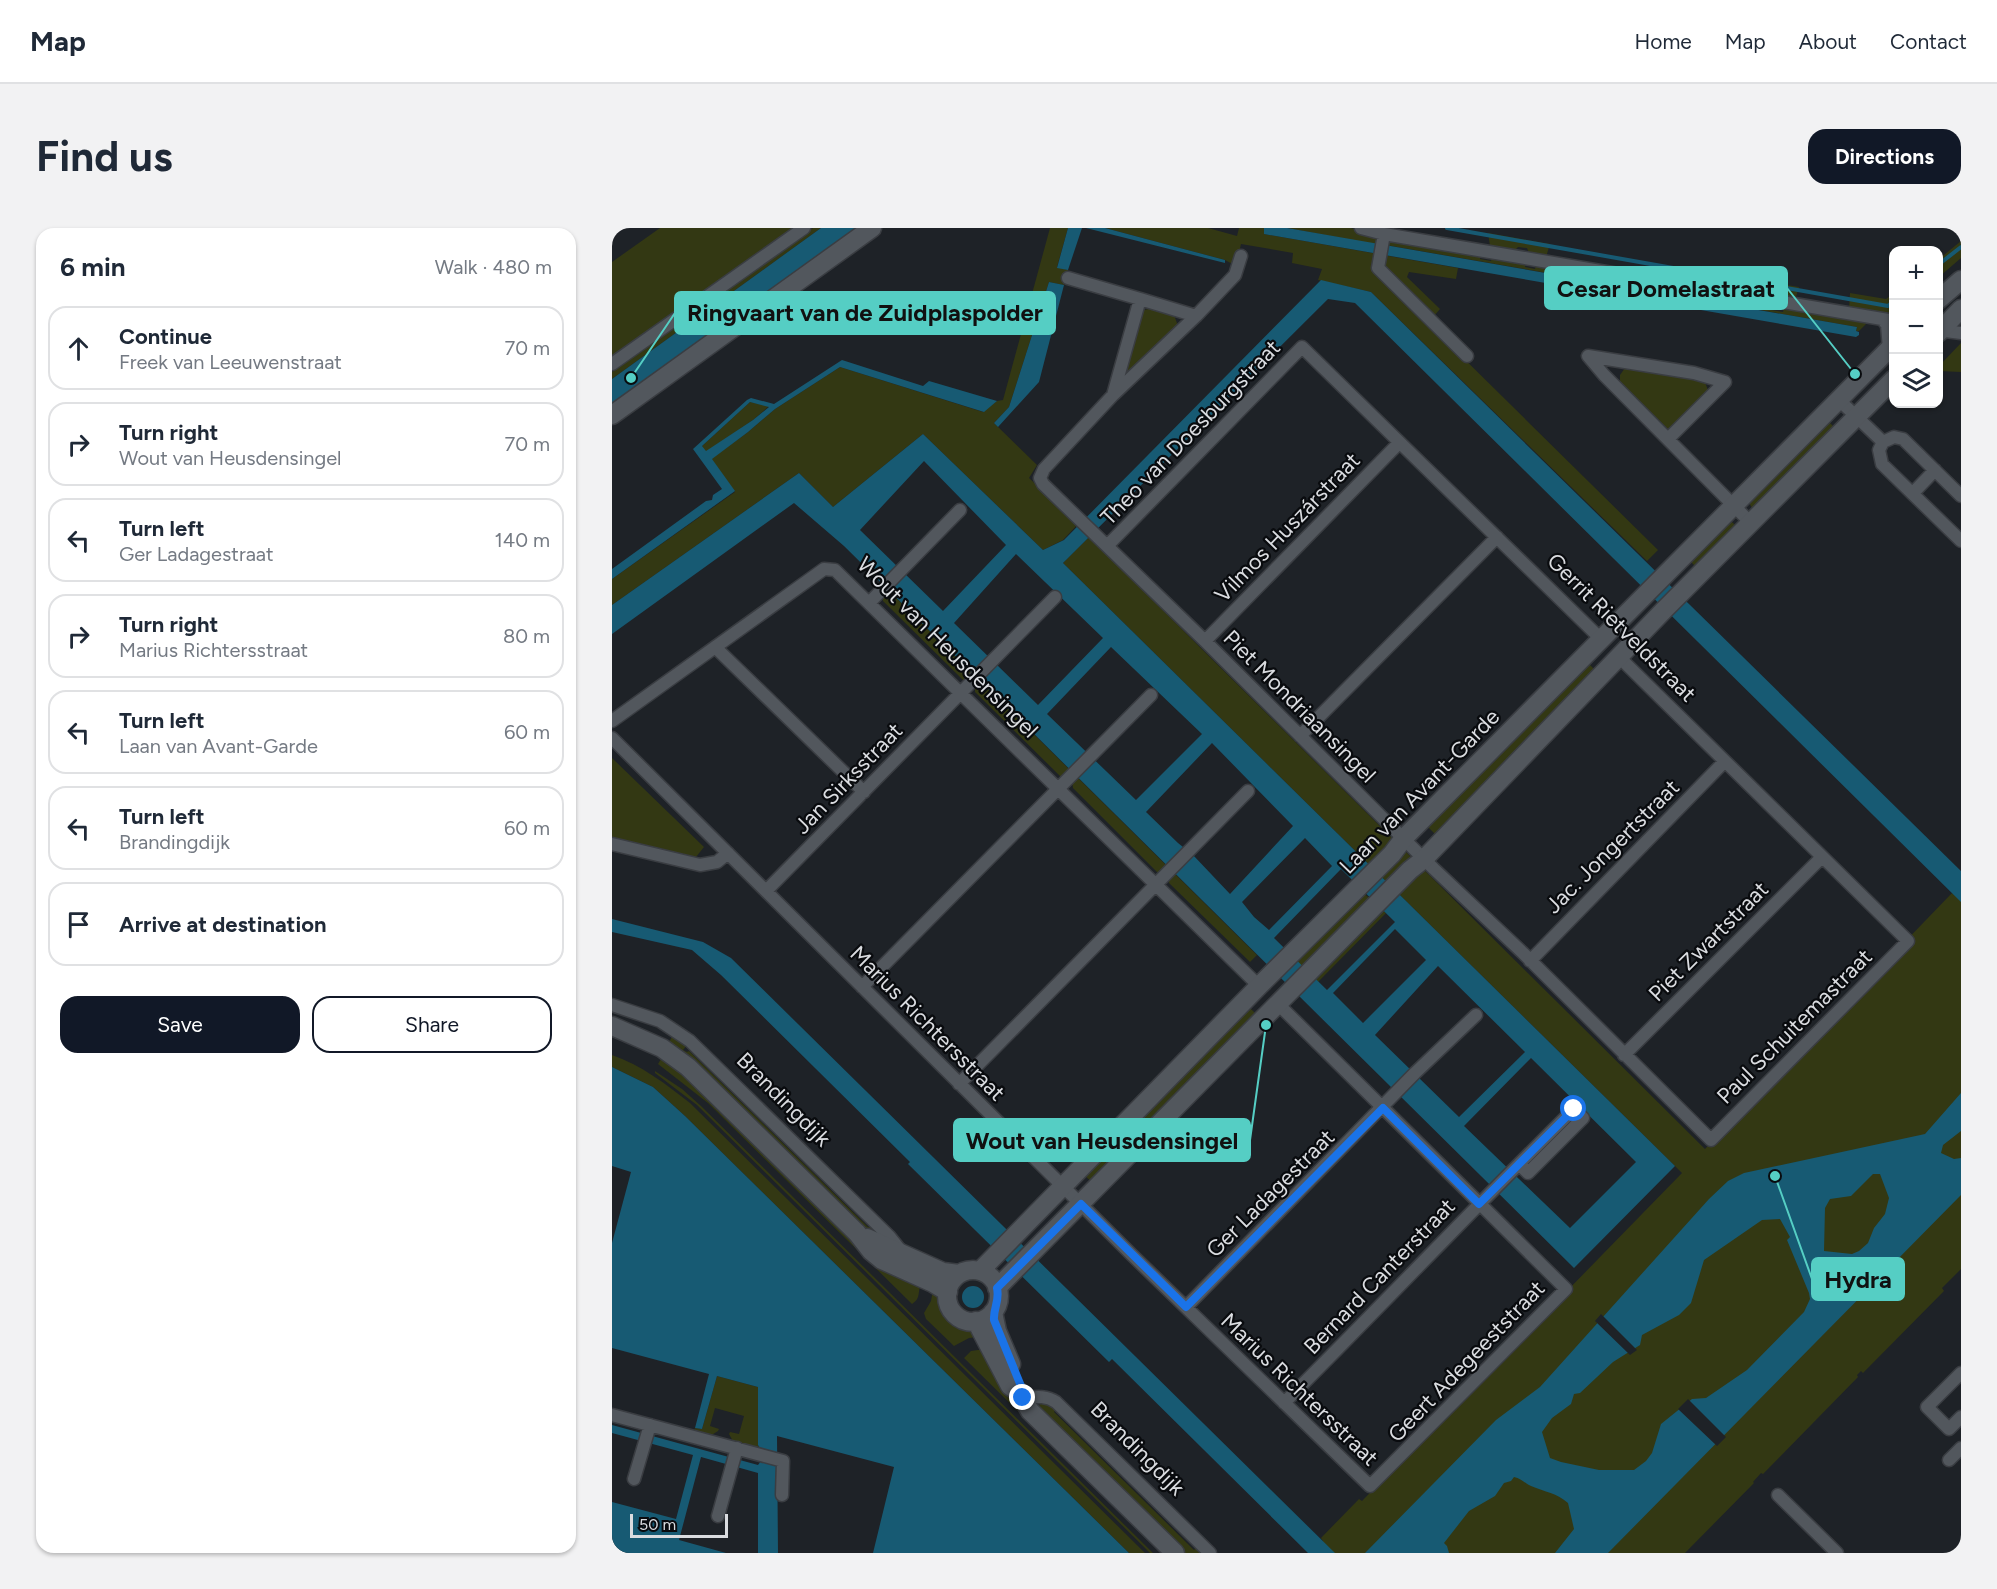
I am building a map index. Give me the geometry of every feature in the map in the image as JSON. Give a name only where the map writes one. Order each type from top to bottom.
[{"type":"street","points":[[612,364],[804,228]]},
{"type":"street","points":[[612,415],[873,228]]},
{"type":"street","points":[[1361,228],[1383,239],[1888,320],[1889,336]]},
{"type":"street","points":[[1383,239],[1378,268],[1467,356]]},
{"type":"street","points":[[1113,395],[1235,276],[1241,256]]},
{"type":"street","points":[[1068,278],[1196,316]]},
{"type":"street","points":[[1943,296],[1961,280]]},
{"type":"street","points":[[1113,395],[1140,299]]},
{"type":"street","points":[[1943,327],[1961,309]]},
{"type":"street","points":[[1943,331],[1961,333]]},
{"type":"street","name":"Gerrit Rietveldstraat","points":[[1302,347],[1908,941]]},
{"type":"street","name":"Theo van Doesburgstraat","points":[[1107,546],[1302,347]]},
{"type":"street","name":"Laan van Avant-Garde","points":[[980,1271],[1258,986],[1273,974],[1404,838],[1889,348]]},
{"type":"street","points":[[1668,439],[1725,382],[1694,373],[1588,356],[1604,375],[1751,523]]},
{"type":"street","points":[[997,1288],[1376,904],[1424,859],[1663,611],[1889,383]]},
{"type":"street","name":"Piet Mondriaansingel","points":[[1113,395],[1044,469],[1040,478],[1047,489],[1205,641],[1711,1140]]},
{"type":"street","points":[[1839,400],[1883,442]]},
{"type":"street","points":[[1961,496],[1903,439],[1894,437],[1883,442],[1880,450],[1882,464],[1961,541]]},
{"type":"street","name":"Vilmos Huszárstraat","points":[[1205,641],[1399,443]]},
{"type":"street","points":[[1913,493],[1935,470]]},
{"type":"street","points":[[869,603],[960,510]]},
{"type":"street","points":[[1300,736],[1497,537]]},
{"type":"street","name":"Wout van Heusdensingel","points":[[715,647],[824,569],[836,570],[1258,986],[1285,998],[1387,1103],[1479,1204],[1566,1289]]},
{"type":"street","name":"Jan Sirksstraat","points":[[766,891],[1055,597]]},
{"type":"street","points":[[612,721],[715,647],[864,792]]},
{"type":"street","points":[[862,987],[1151,695]]},
{"type":"street","name":"Marius Richtersstraat","points":[[612,738],[959,1084],[1370,1486]]},
{"type":"street","name":"Jac. Jongertstraat","points":[[1530,961],[1725,761]]},
{"type":"street","points":[[959,1084],[1248,791]]},
{"type":"street","points":[[612,844],[700,865],[717,862],[728,853]]},
{"type":"street","name":"Piet Zwartstraat","points":[[1624,1055],[1822,857]]},
{"type":"street","name":"Paul Schuitemastraat","points":[[1711,1140],[1908,941]]},
{"type":"street","name":"Brandingdijk","points":[[612,1005],[660,1021],[690,1041],[892,1239],[903,1255]]},
{"type":"street","name":"Ger Ladagestraat","points":[[1186,1307],[1415,1073],[1476,1015]]},
{"type":"street","name":"Brandingdijk","points":[[612,1026],[662,1048],[688,1067],[882,1260],[948,1292]]},
{"type":"street","name":"Bernard Canterstraat","points":[[1284,1404],[1479,1204],[1519,1164],[1574,1109],[1583,1118],[1528,1173],[1519,1164]]},
{"type":"street","name":"Brandingdijk","points":[[857,1233],[943,1272],[959,1275]]},
{"type":"street","points":[[969,1270],[980,1271],[991,1278],[997,1288],[998,1300],[993,1312],[985,1318],[976,1321],[965,1320],[956,1315],[950,1307],[948,1292],[951,1282],[959,1275],[969,1270]]},
{"type":"street","name":"Geert Adegeeststraat","points":[[1370,1486],[1566,1289]]},
{"type":"street","points":[[993,1312],[997,1331],[1021,1386],[1021,1395]]},
{"type":"street","points":[[976,1321],[1010,1386],[1021,1395],[1030,1411],[1175,1553]]},
{"type":"street","points":[[1961,1373],[1927,1407],[1949,1429],[1961,1417]]},
{"type":"street","name":"Brandingdijk","points":[[1021,1395],[1050,1397],[1056,1401],[1210,1553]]},
{"type":"street","points":[[612,1414],[649,1427],[736,1451],[783,1461],[782,1495]]},
{"type":"street","points":[[634,1479],[649,1427]]},
{"type":"street","points":[[1949,1460],[1961,1448]]},
{"type":"street","points":[[718,1516],[736,1451]]},
{"type":"street","points":[[1778,1496],[1837,1553]]},
{"type":"green space","points":[[660,228],[794,228],[612,357],[612,262]]},
{"type":"green space","points":[[813,228],[821,228],[612,379],[612,372]]},
{"type":"green space","points":[[1050,228],[1068,228],[1057,267],[1068,270],[1064,285],[1049,282],[1009,407],[994,423],[1037,465],[1029,478],[1078,524],[1063,540],[1043,550],[923,434],[833,507],[799,473],[612,605],[612,579],[735,492],[711,459],[775,409],[840,367],[983,412],[997,401],[1003,400]]},
{"type":"green space","points":[[1105,228],[1208,228],[1237,236],[1239,228],[1264,228],[1264,234],[1378,254],[1373,269],[1658,550],[1647,561],[1371,292],[1318,280],[1322,269],[1292,263],[1293,253],[1241,244],[1236,266],[1225,260]]},
{"type":"green space","points":[[1287,228],[1351,228],[1380,238],[1379,245]]},
{"type":"green space","points":[[1488,233],[1550,244],[1546,257],[1529,253],[1527,248],[1518,247],[1515,250],[1490,246]]},
{"type":"green space","points":[[1392,240],[1481,256],[1480,259],[1491,261],[1492,257],[1525,263],[1525,267],[1535,269],[1536,265],[1562,269],[1562,273],[1579,276],[1580,272],[1602,276],[1602,280],[1643,283],[1643,287],[1682,290],[1682,294],[1703,298],[1704,294],[1726,298],[1725,302],[1743,305],[1744,301],[1766,305],[1765,309],[1783,312],[1784,308],[1868,322],[1856,331],[1857,327],[1386,245],[1386,242]]},
{"type":"green space","points":[[1961,241],[1961,258],[1943,274],[1943,256]]},
{"type":"green space","points":[[1383,255],[1458,268],[1456,279],[1409,272],[1407,277],[1440,309],[1434,316],[1382,266]]},
{"type":"green space","points":[[1751,279],[1799,287],[1795,300],[1751,292]]},
{"type":"green space","points":[[1850,293],[1886,299],[1889,297],[1889,316],[1849,309]]},
{"type":"green space","points":[[1149,309],[1174,315],[1178,326],[1127,375],[1125,373],[1140,315],[1144,310]]},
{"type":"green space","points":[[1961,343],[1961,372],[1943,371],[1943,362]]},
{"type":"green space","points":[[1625,368],[1704,380],[1708,390],[1707,395],[1673,428],[1668,429],[1620,382],[1620,375]]},
{"type":"green space","points":[[750,402],[769,406],[753,420],[706,452],[702,446]]},
{"type":"green space","points":[[1826,419],[1837,430],[1756,509],[1752,508],[1748,501]]},
{"type":"green space","points":[[1731,521],[1737,527],[1699,570],[1688,559]]},
{"type":"green space","points":[[1089,537],[1705,1149],[1961,886],[1961,1269],[1942,1288],[1944,1291],[1863,1373],[1861,1371],[1857,1375],[1858,1377],[1763,1474],[1761,1473],[1754,1483],[1685,1553],[1311,1553],[1323,1541],[1321,1538],[1359,1499],[1362,1501],[1682,1173],[1063,563]]},
{"type":"green space","points":[[888,590],[973,674],[968,680],[963,680],[883,601],[883,596]]},
{"type":"green space","points":[[1587,662],[1598,673],[1437,836],[1426,825]]},
{"type":"green space","points":[[980,681],[1071,771],[1066,776],[1060,776],[975,692],[975,686]]},
{"type":"green space","points":[[612,758],[704,847],[696,857],[612,837]]},
{"type":"green space","points":[[1077,777],[1168,867],[1163,872],[1157,872],[1073,788],[1072,782]]},
{"type":"green space","points":[[1174,873],[1257,955],[1250,962],[1169,883],[1169,878]]},
{"type":"green space","points":[[1362,892],[1373,901],[1305,970],[1294,960]]},
{"type":"green space","points":[[1379,907],[1386,913],[1318,982],[1311,976],[1316,972],[1320,975],[1377,915]]},
{"type":"green space","points":[[1248,1006],[1259,1017],[1094,1184],[1083,1174]]},
{"type":"green space","points":[[673,1035],[687,1045],[683,1050],[689,1051],[868,1227],[874,1226],[881,1239],[864,1228],[669,1042]]},
{"type":"green space","points":[[612,1055],[643,1070],[690,1103],[1145,1553],[1129,1553],[685,1116],[653,1087],[612,1067]]},
{"type":"green space","points":[[661,1059],[697,1086],[920,1286],[915,1302],[912,1304],[708,1103],[658,1064]]},
{"type":"green space","points":[[655,1071],[682,1089],[701,1106],[1153,1553],[1150,1553],[697,1105]]},
{"type":"green space","points":[[933,1289],[941,1296],[943,1308],[949,1318],[969,1328],[978,1337],[969,1338],[954,1346],[926,1319],[924,1313],[931,1301]]},
{"type":"green space","points":[[985,1349],[1162,1553],[964,1358],[971,1351]]},
{"type":"green space","points":[[717,1376],[758,1387],[758,1445],[762,1451],[735,1445],[729,1434],[730,1432],[739,1434],[744,1416],[715,1408],[710,1426],[719,1429],[718,1431],[707,1438],[693,1434],[695,1428],[702,1429]]},
{"type":"green space","points":[[1043,1401],[1057,1408],[1054,1412],[1194,1550],[1197,1547],[1205,1553],[1184,1553],[1171,1541],[1038,1407]]},
{"type":"water","points":[[821,228],[860,228],[612,405],[612,379]]},
{"type":"water","points":[[1068,228],[1082,228],[1068,270],[1057,268]]},
{"type":"water","points":[[1086,228],[1105,228],[1225,260],[1225,263]]},
{"type":"water","points":[[1264,228],[1287,228],[1857,327],[1856,331],[1859,335],[1856,337],[1264,234]]},
{"type":"water","points":[[1321,280],[1371,292],[1961,871],[1961,902],[1355,303],[1328,299],[1063,563],[1675,1166],[1574,1268],[844,546],[794,503],[612,634],[612,605],[799,473],[833,507],[923,434],[1043,550],[1064,540]],"holes":[[[924,461],[1006,545],[943,611],[860,530]],[[1016,554],[1103,638],[1038,705],[954,623]],[[1111,647],[1202,734],[1136,800],[1047,714]],[[1212,743],[1293,826],[1230,894],[1193,855],[1146,812]],[[1305,838],[1332,866],[1269,930],[1242,902]],[[1341,869],[1395,922],[1327,990],[1274,938]],[[1395,929],[1426,960],[1363,1023],[1333,993]],[[1438,966],[1525,1052],[1459,1117],[1375,1035]],[[1531,1058],[1636,1162],[1570,1228],[1464,1126]]]},
{"type":"water","points":[[1049,282],[1064,285],[1039,382],[998,427],[994,423],[1009,407]]},
{"type":"water","points":[[842,360],[923,386],[929,381],[997,401],[984,412],[840,367],[775,409],[712,459],[735,491],[612,579],[612,569],[706,501],[712,500],[713,495],[722,489],[693,449],[747,400],[751,398],[774,404]],"holes":[[[750,402],[769,407],[706,451],[702,446]]]},
{"type":"water","points":[[612,919],[703,942],[731,958],[1335,1553],[1308,1553],[1112,1359],[1109,1362],[721,975],[692,950],[612,932]]},
{"type":"water","points":[[612,1067],[653,1087],[685,1116],[1129,1553],[873,1553],[894,1467],[777,1436],[778,1553],[758,1553],[758,1473],[701,1457],[679,1540],[726,1553],[624,1553],[612,1550],[612,1502],[676,1519],[693,1455],[612,1433],[612,1425],[758,1465],[762,1451],[758,1445],[758,1387],[717,1376],[702,1429],[695,1428],[709,1374],[612,1348],[612,1243],[631,1172],[612,1166]]},
{"type":"water","points":[[1961,1093],[1961,1131],[1943,1145],[1941,1153],[1954,1159],[1961,1158],[1961,1195],[1608,1553],[1555,1553],[1574,1529],[1568,1503],[1514,1477],[1511,1481],[1504,1483],[1495,1496],[1469,1511],[1444,1543],[1449,1553],[1365,1553],[1496,1420],[1540,1387],[1709,1199],[1728,1181],[1744,1173],[1925,1134]],"holes":[[[1873,1174],[1880,1174],[1889,1198],[1885,1214],[1874,1228],[1868,1243],[1852,1254],[1824,1251],[1825,1208],[1830,1199],[1851,1196]],[[1780,1219],[1790,1237],[1787,1240],[1809,1293],[1810,1299],[1804,1312],[1747,1370],[1706,1398],[1692,1399],[1661,1424],[1652,1453],[1634,1470],[1599,1470],[1550,1458],[1542,1432],[1552,1418],[1571,1404],[1574,1394],[1580,1393],[1613,1362],[1640,1345],[1642,1335],[1679,1315],[1691,1303],[1704,1260],[1762,1220]]]},
{"type":"water","points":[[973,1286],[981,1289],[984,1297],[981,1305],[973,1308],[965,1305],[962,1297],[965,1289]]},
{"type":"pier","points":[[1601,1314],[1637,1350],[1630,1355],[1595,1321]]},
{"type":"pier","points":[[1688,1399],[1726,1437],[1717,1446],[1678,1409]]},
{"type":"waterway","points":[[1447,228],[1889,305]]},
{"type":"waterway","points":[[1943,261],[1961,247]]},
{"type":"place","name":"Cesar Domelastraat","points":[[1855,374]]},
{"type":"place","name":"Ringvaart van de Zuidplaspolder","points":[[631,378]]},
{"type":"place","name":"Wout van Heusdensingel","points":[[1266,1025]]},
{"type":"place","name":"Hydra","points":[[1775,1176]]},
{"type":"route","points":[[1023,1398],[1019,1392],[1021,1386],[994,1320],[993,1312],[998,1300],[997,1288],[1081,1204],[1186,1307],[1383,1108],[1479,1204],[1574,1109]]}]
